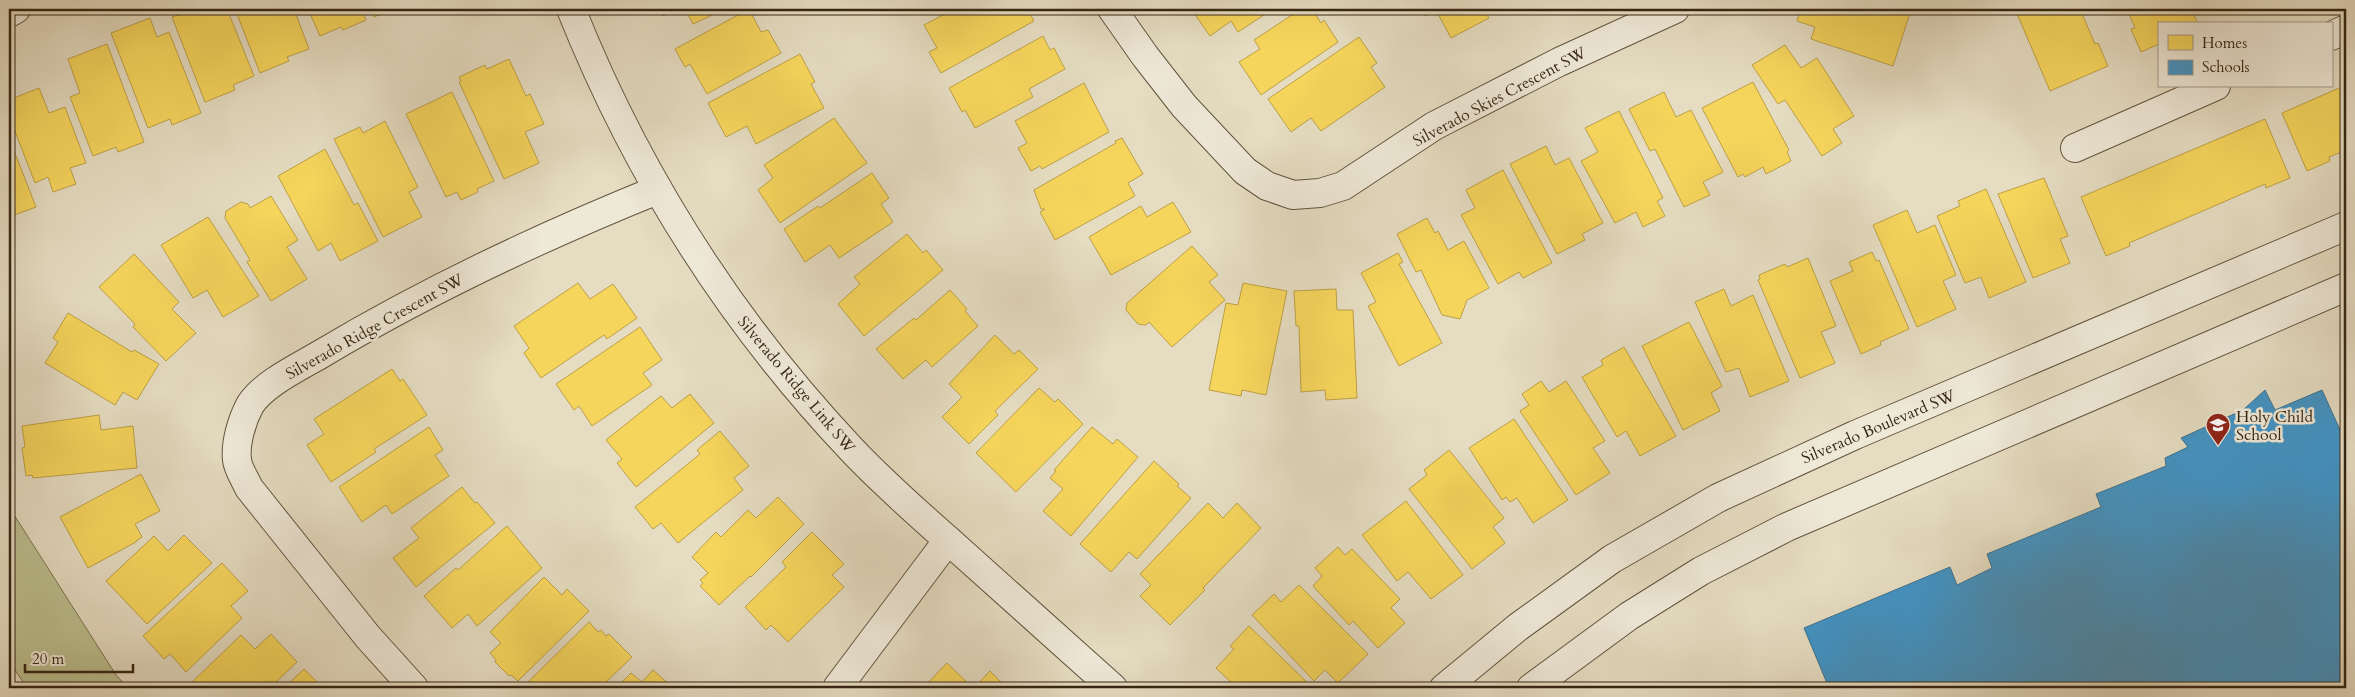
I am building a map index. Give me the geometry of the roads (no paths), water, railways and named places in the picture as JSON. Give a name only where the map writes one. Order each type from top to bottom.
[{"type":"street","points":[[9,13],[16,9]]},
{"type":"street","name":"Silverado Ridge Link SW","points":[[570,9],[616,111],[657,190],[691,246],[767,353],[852,451],[1113,688]]},
{"type":"street","name":"Silverado Skies Crescent SW","points":[[1112,9],[1145,56],[1184,106],[1245,171],[1266,186],[1293,194],[1320,193],[1343,186],[1434,126],[1559,62],[1675,9]]},
{"type":"street","points":[[2332,36],[2346,29]]},
{"type":"street","points":[[2075,148],[2211,88]]},
{"type":"street","name":"Silverado Ridge Crescent SW","points":[[414,688],[362,629],[249,488],[237,460],[239,435],[251,404],[273,383],[375,322],[487,264],[582,220],[657,190]]},
{"type":"street","name":"Silverado Boulevard SW","points":[[1444,688],[1518,627],[1612,559],[1718,498],[1847,439],[2346,226]]},
{"type":"street","points":[[1531,688],[1629,616],[1685,581],[1787,527],[2346,287]]},
{"type":"street","points":[[837,688],[948,540]]},
{"type":"place","name":"Holy Child School","points":[[2218,446]]}]
